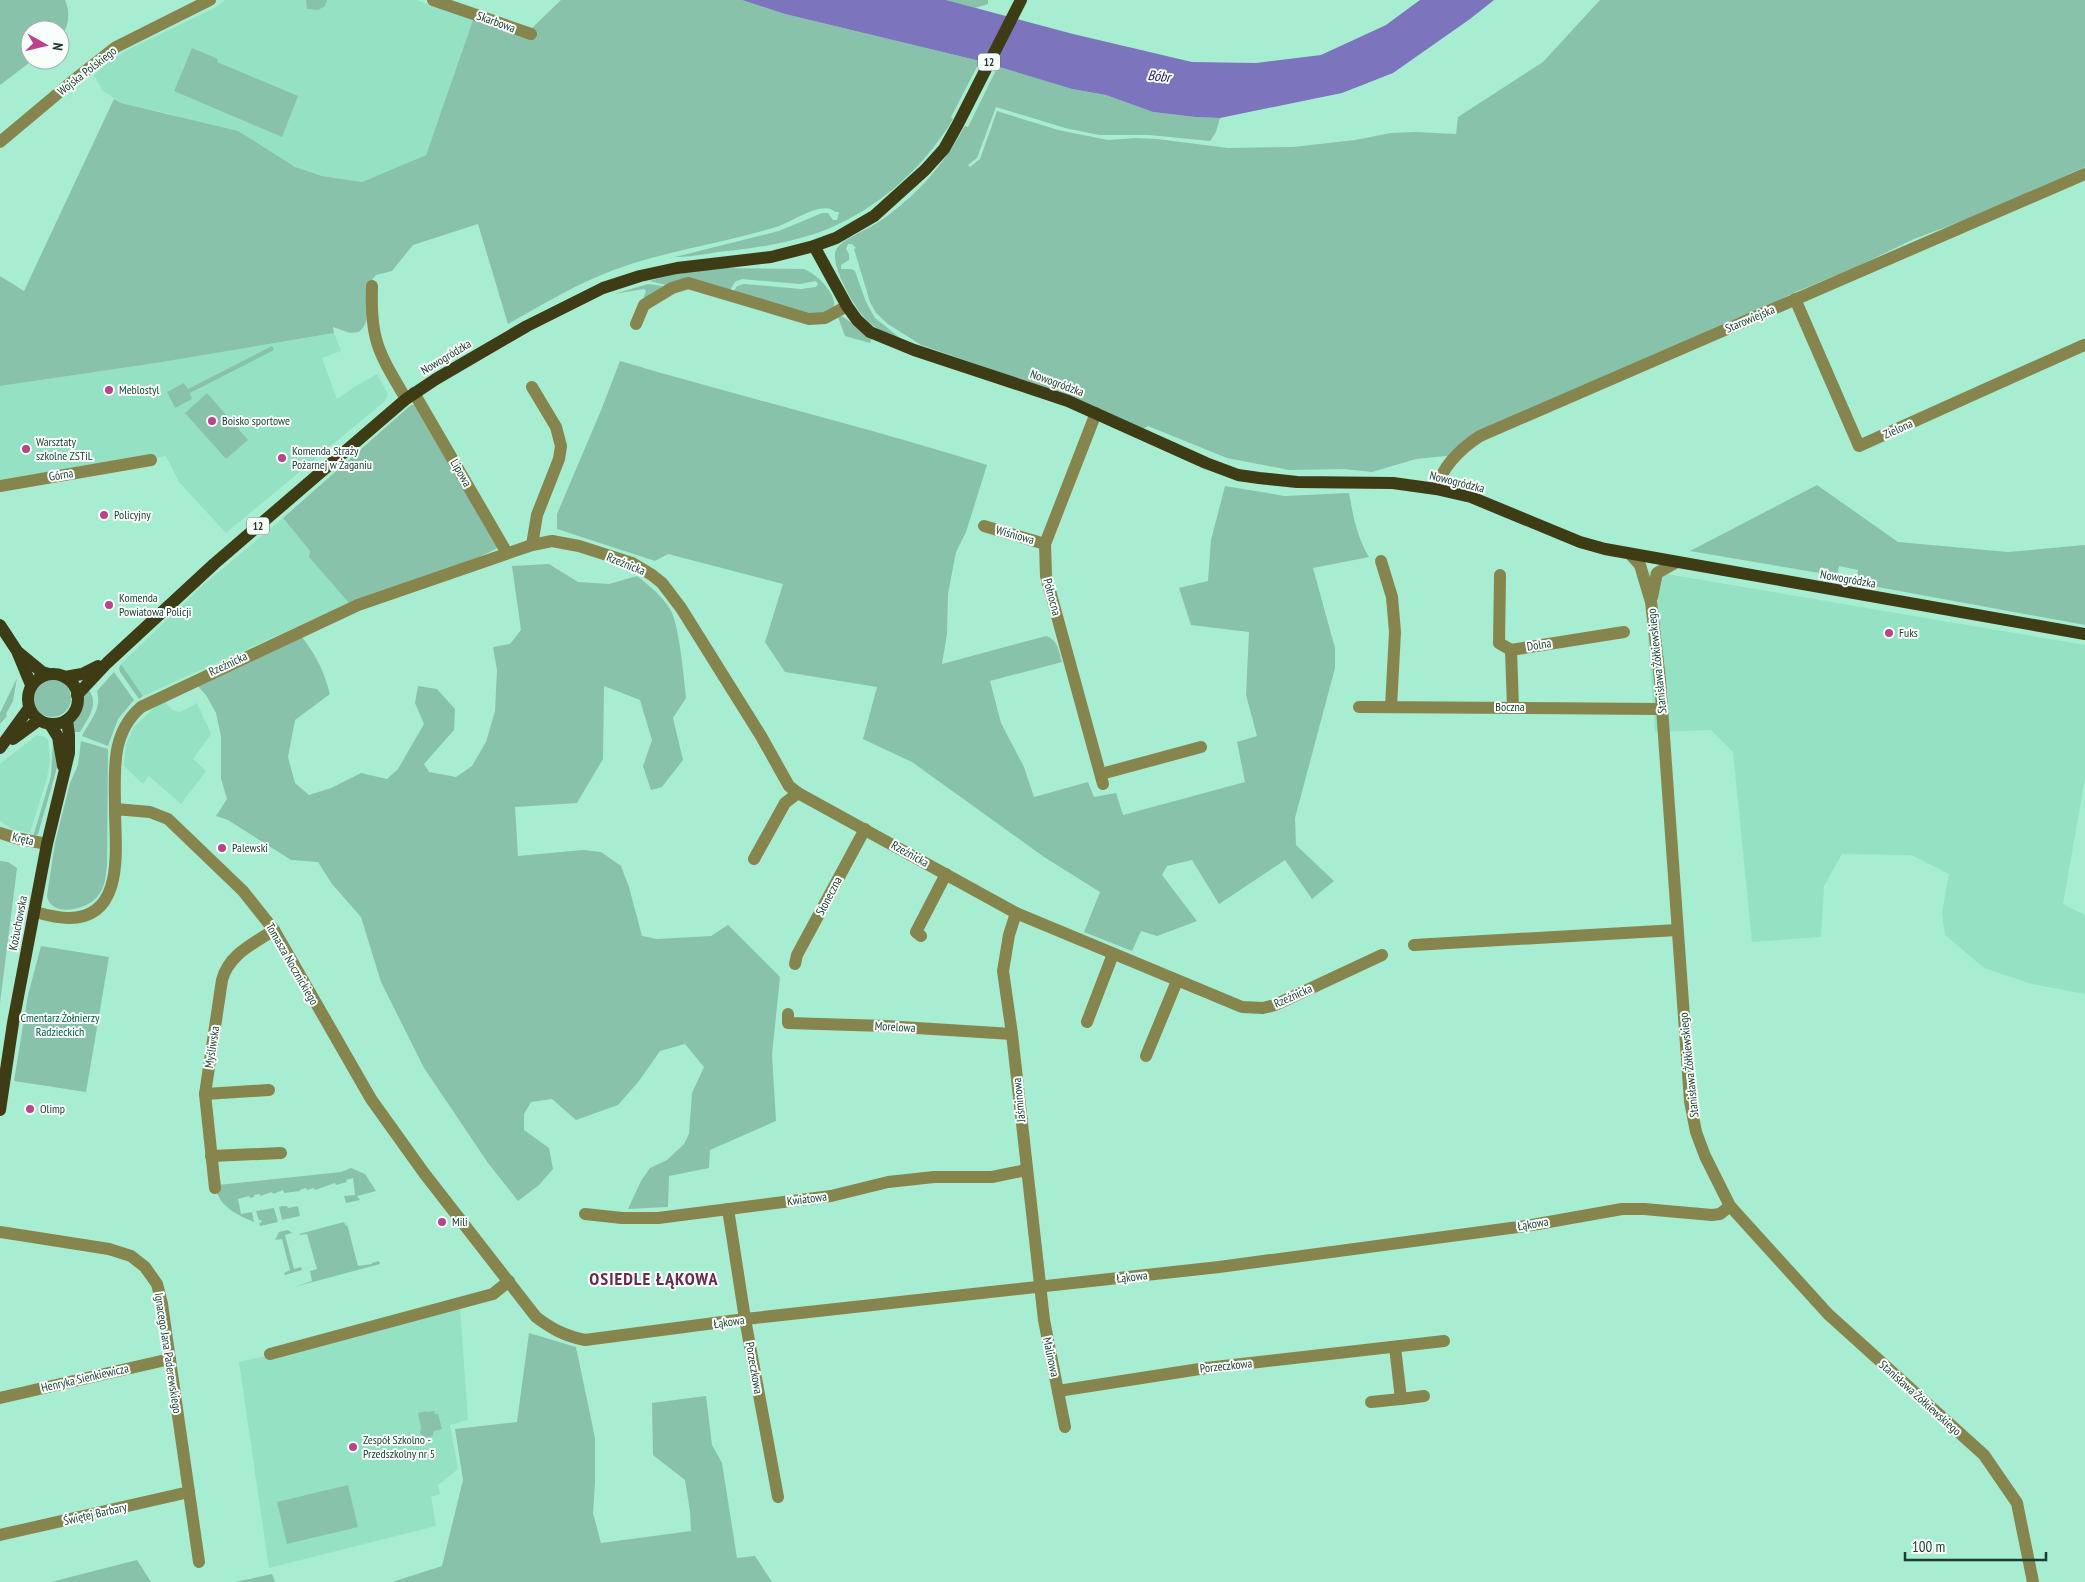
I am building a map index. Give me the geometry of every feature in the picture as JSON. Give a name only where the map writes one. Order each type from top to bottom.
[{"type":"main road","name":"12","points":[[814,246],[836,238],[858,226],[892,203],[944,149],[1020,0]]},
{"type":"main road","name":"Nowogródzka","points":[[77,695],[107,662],[214,564],[410,396],[527,326],[577,300],[612,285],[677,268],[771,257],[814,246],[846,306],[870,332],[914,350],[1038,390],[1096,413],[1206,463],[1238,475],[1297,482],[1393,484],[1436,489],[1471,497],[1580,542],[1630,554],[2085,634]]},
{"type":"main road","points":[[0,626],[17,651],[31,685],[28,697],[29,708],[2,746]]},
{"type":"main road","points":[[17,651],[42,672],[49,674]]},
{"type":"main road","name":"Nowogródzka","points":[[65,677],[82,674],[107,662]]},
{"type":"main road","name":"12","points":[[49,674],[65,677]]},
{"type":"main road","points":[[31,685],[42,676],[49,674]]},
{"type":"main road","points":[[65,677],[73,685],[77,695]]},
{"type":"main road","name":"12","points":[[66,720],[75,709],[77,695]]},
{"type":"main road","points":[[29,708],[44,722]]},
{"type":"main road","points":[[2,746],[44,722],[59,723],[66,720]]},
{"type":"main road","name":"Kożuchowska","points":[[0,1110],[13,1023],[47,844],[70,746],[66,720]]},
{"type":"main road","name":"Kożuchowska","points":[[44,722],[58,737],[63,771]]},
{"type":"street","name":"Wojska Polskiego","points":[[0,142],[116,47],[210,0]]},
{"type":"street","name":"Skarbowa","points":[[433,0],[530,34]]},
{"type":"street","name":"Starowiejska","points":[[1436,489],[1448,463],[1464,447],[1480,436],[2085,174]]},
{"type":"street","points":[[636,324],[644,305],[677,285],[688,283],[809,319],[825,318],[846,306]]},
{"type":"street","name":"Lipowa","points":[[372,286],[372,321],[377,345],[388,369],[410,396],[507,553]]},
{"type":"street","name":"Zielona","points":[[1795,299],[1859,446],[2084,345]]},
{"type":"street","points":[[532,387],[556,427],[561,446],[559,459],[537,515],[532,545]]},
{"type":"street","name":"Północna","points":[[1096,413],[1045,544],[1046,576],[1102,779],[1201,747]]},
{"type":"street","name":"Górna","points":[[0,486],[151,460]]},
{"type":"street","name":"Wiśniowa","points":[[984,526],[1045,544]]},
{"type":"street","name":"Rzeźnicka","points":[[115,809],[116,757],[120,735],[125,724],[141,707],[358,605],[507,553],[532,545],[552,542],[579,546],[632,563],[662,583],[681,608],[761,736],[789,786],[798,793],[1016,913],[1233,1005],[1263,1008],[1275,1005],[1382,954]]},
{"type":"street","name":"Stanisława Żółkiewskiego","points":[[1630,554],[1640,565],[1651,602],[1662,709],[1690,1101],[1696,1132],[1705,1156],[1730,1206],[1828,1314],[1984,1455],[2017,1502],[2034,1582]]},
{"type":"street","points":[[1381,561],[1392,597],[1395,632],[1391,707]]},
{"type":"street","name":"Stanisława Żółkiewskiego","points":[[1651,602],[1657,574],[1675,563]]},
{"type":"street","points":[[1500,575],[1499,643],[1511,650]]},
{"type":"street","name":"Dolna","points":[[1513,707],[1511,650],[1624,632]]},
{"type":"street","name":"Boczna","points":[[1359,707],[1662,709]]},
{"type":"street","points":[[754,859],[785,803],[798,793]]},
{"type":"street","points":[[34,912],[69,918],[85,916],[98,909],[112,887],[115,871],[115,809]]},
{"type":"street","name":"Tomasza Nocznickiego","points":[[115,809],[150,812],[168,819],[243,891],[274,930],[371,1099],[424,1173],[536,1317]]},
{"type":"street","name":"Słoneczna","points":[[795,964],[797,955],[865,830]]},
{"type":"street","name":"Kręta","points":[[0,833],[47,844]]},
{"type":"street","points":[[921,936],[916,932],[946,874]]},
{"type":"street","name":"Jaśminowa","points":[[1016,913],[1009,935],[1003,971],[1012,1034],[1040,1287]]},
{"type":"street","name":"Myśliwska","points":[[215,1188],[205,1094],[226,967],[234,958],[274,930]]},
{"type":"street","points":[[1414,945],[1677,930]]},
{"type":"street","points":[[1087,1022],[1113,954]]},
{"type":"street","points":[[1146,1056],[1177,981]]},
{"type":"street","name":"Morelowa","points":[[788,1014],[788,1022],[1012,1034]]},
{"type":"street","points":[[205,1094],[269,1090]]},
{"type":"street","points":[[211,1156],[281,1153]]},
{"type":"street","name":"Kwiatowa","points":[[585,1214],[622,1218],[658,1218],[831,1196],[888,1182],[934,1177],[992,1177],[1026,1170]]},
{"type":"street","name":"Łąkowa","points":[[536,1317],[552,1329],[568,1336],[585,1340],[746,1319],[1228,1266],[1467,1234],[1622,1209],[1712,1215],[1720,1214],[1730,1206]]},
{"type":"street","name":"Porzeczkowa","points":[[728,1209],[778,1497]]},
{"type":"street","name":"Ignacego Jana Paderewskiego","points":[[0,1232],[109,1249],[131,1256],[145,1267],[157,1284],[162,1304],[199,1562]]},
{"type":"street","points":[[270,1354],[493,1294],[509,1281]]},
{"type":"street","name":"Malinowa","points":[[1040,1287],[1044,1320],[1065,1427]]},
{"type":"street","name":"Porzeczkowa","points":[[1058,1391],[1206,1368],[1444,1341]]},
{"type":"street","points":[[1395,1347],[1401,1399]]},
{"type":"street","name":"Henryka Sienkiewicza","points":[[0,1398],[170,1359]]},
{"type":"street","points":[[1371,1402],[1424,1396]]},
{"type":"street","name":"Świętej Barbary","points":[[0,1535],[189,1492]]},
{"type":"shaded area","points":[[225,0],[416,0],[473,20],[426,155],[362,182],[322,176],[306,172],[174,115],[121,103],[102,90],[94,75],[108,62],[125,51],[216,7]]},
{"type":"shaded area","points":[[334,333],[341,351],[322,358],[337,399],[377,374],[388,394],[385,401],[226,533],[179,482],[166,456],[0,485],[0,386],[156,363]]},
{"type":"shaded area","points":[[283,518],[310,551],[309,557],[349,603],[143,696],[121,664],[202,586]]},
{"type":"shaded area","points":[[1649,571],[2085,645],[2085,778],[2063,904],[2085,915],[2085,994],[2032,984],[1984,968],[1945,935],[1942,912],[1949,874],[1911,855],[1842,854],[1824,886],[1821,937],[1752,942],[1733,752],[1711,730],[1655,732],[1648,639]]},
{"type":"shaded area","points":[[165,702],[172,710],[180,712],[197,703],[211,734],[193,759],[206,771],[181,804],[149,776],[143,784],[124,766],[126,744],[134,727],[154,708]]},
{"type":"shaded area","points":[[37,735],[48,740],[50,760],[47,778],[30,833],[12,829],[0,821],[0,764]]},
{"type":"shaded area","name":"Zespół Szkolno - Przedszkolny nr 5","points":[[460,1307],[468,1420],[450,1425],[458,1469],[438,1485],[440,1494],[431,1497],[436,1526],[269,1568],[239,1362],[295,1350]]},
{"type":"green space","points":[[0,0],[65,0],[68,11],[68,20],[20,20],[20,70],[0,85]]},
{"type":"green space","points":[[306,0],[327,0],[325,6],[318,10],[307,9]]},
{"type":"green space","points":[[561,0],[742,0],[785,14],[980,61],[951,117],[953,119],[926,156],[910,173],[875,203],[835,226],[814,234],[761,247],[675,257],[779,231],[822,213],[828,213],[833,220],[837,220],[839,212],[823,208],[757,233],[666,254],[621,267],[553,298],[508,324],[478,224],[413,245],[392,271],[376,275],[370,282],[367,291],[366,322],[359,332],[350,333],[333,327],[334,333],[156,363],[0,386],[0,276],[24,291],[114,99],[121,103],[238,131],[295,167],[322,176],[362,182],[426,155],[473,20],[532,28]]},
{"type":"green space","points":[[946,0],[988,0],[988,4],[975,8]]},
{"type":"green space","points":[[1600,0],[2085,0],[2085,167],[1973,217],[1914,239],[1856,267],[1793,293],[1666,360],[1467,446],[1453,458],[1446,456],[1416,459],[1372,472],[1344,469],[1289,470],[1227,458],[1148,426],[1143,429],[1066,395],[921,345],[888,324],[876,313],[870,302],[854,249],[856,248],[852,244],[848,244],[846,249],[849,254],[849,260],[841,265],[841,269],[855,271],[866,302],[875,318],[900,338],[877,328],[865,318],[840,277],[835,257],[838,246],[886,217],[911,197],[929,178],[952,148],[965,126],[968,127],[998,66],[1072,89],[1106,95],[1153,112],[1220,118],[1216,132],[1210,141],[1149,135],[1099,135],[1065,128],[996,107],[977,158],[968,165],[970,167],[980,159],[997,111],[1058,130],[1108,140],[1157,139],[1228,148],[1293,147],[1355,140],[1391,133],[1456,134],[1458,117],[1543,62]]},
{"type":"green space","points":[[192,48],[218,59],[217,62],[298,96],[282,137],[174,91]]},
{"type":"green space","points":[[722,268],[804,269],[814,275],[829,289],[834,306],[827,312],[814,314],[734,291],[737,286],[744,284],[801,289],[816,287],[818,284],[816,281],[800,284],[742,279],[735,282],[730,290],[670,286],[649,281],[676,274]]},
{"type":"green space","points":[[648,284],[663,286],[642,302],[646,291],[644,289],[614,294]]},
{"type":"green space","points":[[841,316],[872,338],[870,343],[845,336],[838,317]]},
{"type":"green space","points":[[272,346],[274,350],[190,393],[192,399],[175,408],[167,392],[184,383],[188,389]]},
{"type":"green space","points":[[620,361],[987,465],[966,532],[956,552],[948,594],[947,634],[942,664],[1046,636],[1053,640],[1062,662],[990,681],[1001,723],[1024,767],[1034,797],[1088,782],[1094,797],[1116,793],[1123,815],[1245,782],[1237,742],[1257,736],[1246,695],[1249,632],[1191,625],[1179,588],[1208,581],[1211,540],[1225,486],[1285,496],[1349,493],[1358,534],[1369,557],[1313,568],[1335,648],[1335,668],[1295,818],[1296,845],[1334,881],[1312,899],[1285,860],[1219,904],[1192,860],[1167,866],[1162,875],[1197,921],[1157,936],[1141,931],[1132,951],[1084,932],[1100,892],[1044,857],[912,762],[863,739],[877,687],[785,672],[765,642],[783,584],[668,554],[655,561],[557,529],[557,514]]},
{"type":"green space","name":"Boisko sportowe","points":[[207,393],[248,440],[226,459],[185,413]]},
{"type":"green space","points":[[411,405],[414,405],[498,548],[477,558],[349,603],[309,557],[310,551],[283,518]]},
{"type":"green space","points":[[1817,485],[1898,542],[2008,552],[2085,545],[2085,625],[1856,583],[1858,570],[1839,566],[1837,576],[1690,551]]},
{"type":"green space","points":[[549,564],[578,582],[609,584],[637,576],[663,599],[670,609],[676,626],[686,698],[673,718],[683,760],[662,787],[651,790],[643,766],[652,740],[640,700],[604,686],[603,759],[577,803],[515,807],[518,856],[583,850],[601,852],[621,866],[629,887],[642,936],[657,939],[711,936],[728,925],[780,977],[772,1055],[776,1121],[710,1150],[709,1168],[669,1176],[668,1207],[628,1209],[641,1181],[650,1168],[667,1160],[684,1144],[689,1134],[692,1093],[704,1067],[685,1044],[660,1051],[639,1081],[618,1105],[576,1120],[552,1099],[531,1102],[524,1114],[524,1130],[549,1148],[553,1169],[539,1185],[518,1201],[488,1163],[424,1068],[381,982],[361,917],[332,884],[318,862],[291,860],[228,820],[216,816],[227,799],[221,779],[221,736],[216,713],[206,695],[193,681],[298,632],[318,661],[330,694],[295,720],[288,757],[295,783],[309,795],[331,788],[361,773],[387,779],[398,769],[424,724],[415,703],[418,686],[437,689],[455,709],[454,730],[424,764],[429,772],[456,777],[472,766],[486,742],[495,711],[497,670],[493,647],[510,644],[521,630],[512,566]]},
{"type":"green space","points":[[121,664],[143,696],[139,699],[120,672]]},
{"type":"green space","points":[[114,672],[134,700],[118,719],[108,746],[82,736],[97,709],[97,691]]},
{"type":"green space","points":[[17,678],[13,701],[6,714],[7,716],[0,724],[0,713]]},
{"type":"green space","points":[[52,679],[66,684],[71,698],[66,712],[52,717],[38,712],[33,698],[38,684]]},
{"type":"green space","points":[[86,687],[93,698],[92,710],[80,732],[71,732],[73,719],[78,712]]},
{"type":"green space","points":[[53,741],[57,767],[38,834],[33,837],[51,776]]},
{"type":"green space","points":[[81,741],[108,749],[107,864],[104,882],[96,898],[84,906],[68,910],[54,907],[49,902],[47,895],[55,843],[70,783],[78,765]]},
{"type":"green space","points":[[0,861],[8,862],[17,868],[0,1003]]},
{"type":"green space","name":"Cmentarz Żołnierzy Radzieckich","points":[[41,946],[109,957],[86,1092],[14,1081],[28,995]]},
{"type":"green space","points":[[351,1168],[365,1174],[376,1191],[357,1196],[360,1200],[346,1203],[344,1196],[355,1195],[353,1178],[346,1180],[347,1182],[336,1185],[335,1183],[315,1190],[314,1188],[307,1190],[306,1188],[300,1191],[284,1193],[283,1190],[273,1194],[272,1192],[238,1199],[241,1214],[252,1212],[254,1222],[230,1210],[221,1200],[216,1188],[218,1185],[341,1172]]},
{"type":"green space","points":[[287,1206],[288,1208],[298,1206],[300,1216],[282,1220],[279,1207]]},
{"type":"green space","points":[[274,1208],[278,1222],[260,1226],[259,1223],[262,1222],[259,1220],[256,1211]]},
{"type":"green space","points":[[346,1220],[358,1266],[379,1261],[380,1264],[294,1287],[312,1281],[310,1271],[317,1269],[307,1234],[299,1234],[344,1222],[347,1226]]},
{"type":"green space","points":[[288,1230],[292,1233],[285,1235],[294,1269],[301,1267],[302,1270],[285,1275],[284,1273],[290,1270],[282,1239],[275,1240],[279,1232]]},
{"type":"green space","points":[[529,1333],[576,1347],[595,1438],[593,1513],[601,1543],[691,1531],[685,1480],[653,1455],[652,1403],[706,1396],[712,1445],[722,1463],[737,1558],[755,1556],[772,1582],[392,1582],[442,1566],[463,1480],[455,1429],[517,1422]]},
{"type":"green space","points":[[434,1411],[435,1414],[438,1414],[442,1429],[434,1431],[433,1436],[425,1438],[420,1433],[421,1427],[418,1413]]},
{"type":"green space","points":[[348,1485],[358,1527],[287,1544],[277,1502]]},
{"type":"green space","points":[[137,1560],[151,1582],[51,1582]]},
{"type":"green space","points":[[272,1574],[275,1582],[235,1582]]},
{"type":"water","name":"Bóbr","points":[[742,0],[946,0],[1073,34],[1192,62],[1256,63],[1321,55],[1386,25],[1420,0],[1494,0],[1393,73],[1342,93],[1220,118],[1153,112],[1106,95],[1072,89],[980,61],[785,14]]},
{"type":"place","name":"Meblostyl","points":[[109,390]]},
{"type":"place","name":"Boisko sportowe","points":[[212,421]]},
{"type":"place","name":"Warsztaty szkolne ZSTiL","points":[[26,449]]},
{"type":"place","name":"Komenda Straży Pożarnej w Żaganiu","points":[[282,458]]},
{"type":"place","name":"Policyjny","points":[[104,515]]},
{"type":"place","name":"Komenda Powiatowa Policji","points":[[109,605]]},
{"type":"place","name":"Fuks","points":[[1889,633]]},
{"type":"place","name":"Palewski","points":[[222,848]]},
{"type":"place","name":"Olimp","points":[[30,1109]]},
{"type":"place","name":"Mili","points":[[442,1222]]},
{"type":"place","name":"Zespół Szkolno - Przedszkolny nr 5","points":[[353,1447]]},
{"type":"district","name":"OSIEDLE ŁĄKOWA","points":[[654,1279]]}]
